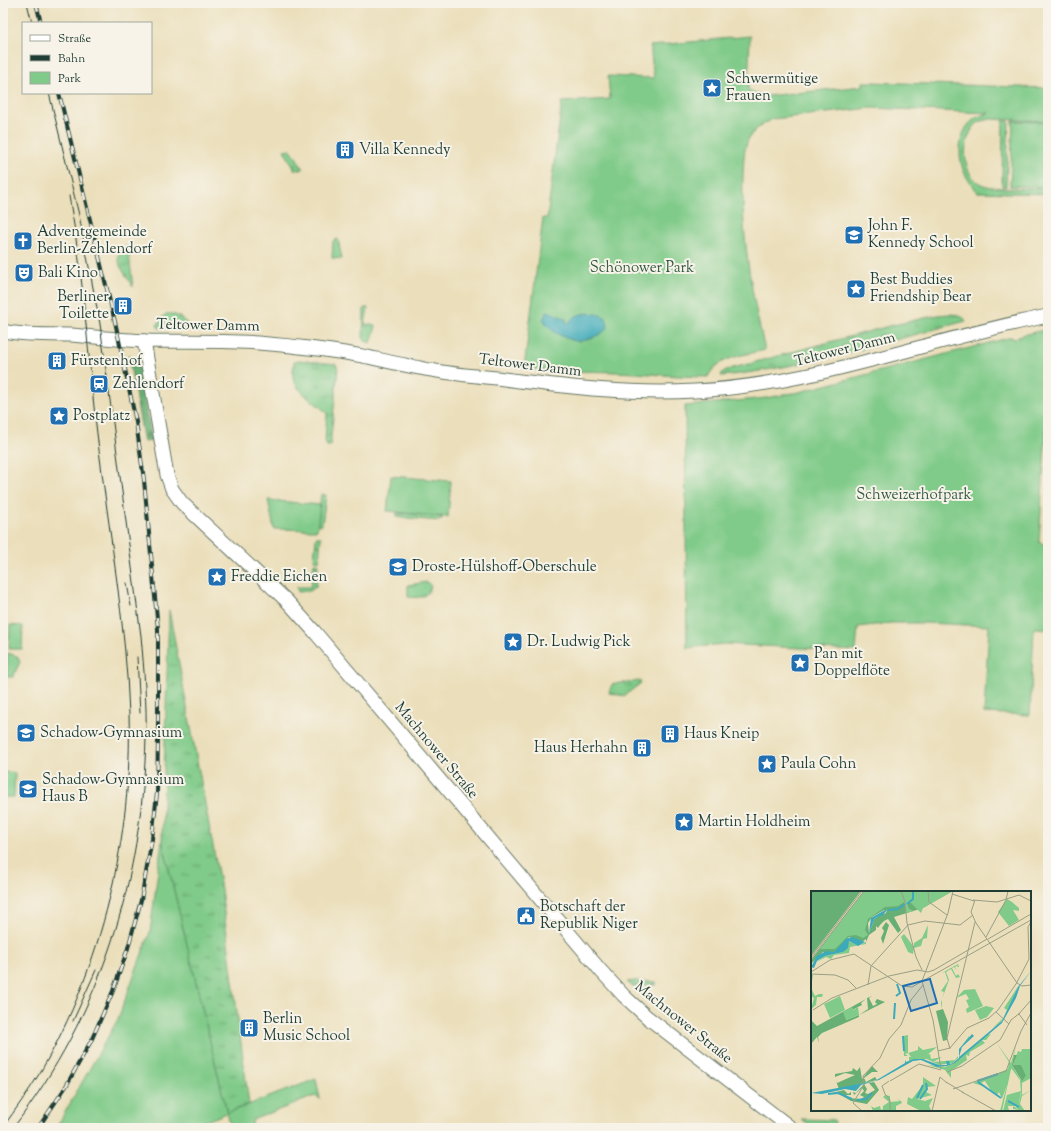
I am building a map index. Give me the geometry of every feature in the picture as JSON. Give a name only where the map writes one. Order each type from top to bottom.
[{"type":"main road","name":"Teltower Damm","points":[[3,331],[144,341],[256,342],[322,349],[422,369],[598,390],[631,392],[696,391],[756,385],[829,372],[999,327],[1048,316]]},
{"type":"main road","name":"Machnower Straße","points":[[144,341],[167,475],[172,489],[182,503],[287,601],[309,625],[601,972],[647,1017],[791,1128]]},
{"type":"green space","name":"Schönower Park","points":[[750,36],[748,90],[766,96],[863,86],[863,82],[1048,88],[1048,121],[991,119],[980,121],[973,128],[969,136],[965,154],[969,172],[974,179],[981,184],[1004,188],[1048,189],[1048,194],[976,192],[962,168],[960,146],[967,126],[976,118],[989,113],[871,108],[773,119],[756,129],[749,138],[745,151],[743,174],[745,241],[751,285],[765,350],[741,355],[725,361],[712,370],[708,377],[616,372],[558,371],[524,368],[543,218],[547,218],[562,102],[610,99],[608,76],[654,78],[650,46]]},
{"type":"green space","points":[[1003,121],[1009,121],[1006,186],[1002,186]]},
{"type":"green space","points":[[1013,121],[1048,122],[1048,187],[1010,186]]},
{"type":"green space","points":[[289,149],[293,152],[303,169],[299,171],[298,169],[295,170],[284,150]]},
{"type":"green space","points":[[338,239],[342,259],[332,258],[333,241]]},
{"type":"green space","points":[[128,246],[133,287],[120,266],[118,256],[125,247]]},
{"type":"green space","points":[[364,308],[368,308],[365,324],[376,326],[371,343],[365,341],[363,337]]},
{"type":"green space","points":[[166,314],[173,314],[179,317],[190,326],[190,328],[159,328],[157,326],[160,319]]},
{"type":"green space","points":[[938,315],[957,315],[964,318],[966,321],[814,361],[721,376],[726,370],[889,326]]},
{"type":"green space","name":"Schweizerhofpark","points":[[1048,329],[1048,399],[1039,542],[1048,546],[1048,629],[1034,628],[1030,715],[984,713],[989,626],[891,623],[858,627],[856,651],[724,644],[687,648],[685,406],[766,398],[799,392],[1012,337],[1013,339],[1018,338],[1018,336]]},
{"type":"green space","points":[[128,355],[132,356],[132,359],[138,364],[140,371],[152,441],[144,442]]},
{"type":"green space","points":[[298,360],[336,364],[338,369],[330,446],[327,446],[325,440],[327,413],[307,397],[295,382],[293,375],[294,362]]},
{"type":"green space","points":[[391,476],[451,481],[448,517],[387,511]]},
{"type":"green space","points":[[321,494],[326,495],[322,525],[318,524]]},
{"type":"green space","points":[[268,500],[320,505],[317,530],[274,529]]},
{"type":"green space","points":[[397,513],[437,516],[443,518],[439,521],[397,517]]},
{"type":"green space","points":[[316,537],[321,537],[319,561],[314,560]]},
{"type":"green space","points":[[314,563],[318,564],[316,587],[310,591],[298,592],[297,587],[311,587]]},
{"type":"green space","points":[[427,582],[431,586],[425,595],[419,597],[408,597],[408,585]]},
{"type":"green space","points":[[169,610],[221,889],[249,1104],[227,1113],[162,840]]},
{"type":"green space","points":[[10,625],[23,626],[22,649],[9,649]]},
{"type":"green space","points":[[8,653],[17,656],[20,662],[13,677],[7,677]]},
{"type":"green space","points":[[640,681],[641,683],[624,696],[609,693],[613,684]]},
{"type":"green space","points":[[3,772],[15,773],[14,797],[3,797]]},
{"type":"green space","points":[[162,840],[227,1113],[188,1128],[56,1128],[118,1019],[150,932]]},
{"type":"green space","points":[[627,982],[656,982],[656,985],[640,985],[633,987]]},
{"type":"green space","points":[[316,1079],[320,1099],[315,1096],[252,1120],[253,1128],[231,1128],[227,1113]]},
{"type":"green space","points":[[801,1119],[834,1120],[835,1122],[833,1128],[815,1128]]},
{"type":"water","points":[[548,311],[566,319],[566,322],[569,323],[576,316],[581,314],[597,314],[606,318],[608,325],[604,331],[595,337],[576,341],[561,336],[549,327],[543,319]]},
{"type":"tram line","points":[[27,3],[32,22]]},
{"type":"tram line","points":[[13,1128],[44,1084],[70,1039],[93,992],[111,944],[125,894],[136,844],[143,791],[146,738],[146,700],[141,636],[100,324],[79,215],[49,94]]},
{"type":"tram line","points":[[3,1127],[41,1071],[62,1031],[81,988],[97,944],[109,899],[119,853],[126,806],[129,760],[129,714],[125,648],[95,418],[83,291],[69,196]]},
{"type":"tram line","points":[[127,583],[131,606]]},
{"type":"tram line","points":[[137,657],[140,713]]},
{"type":"tram line","points":[[73,1021],[96,970]]},
{"type":"railway","points":[[36,3],[41,22]]},
{"type":"railway","points":[[38,1128],[65,1088],[91,1041],[113,991],[128,948],[141,900],[152,839],[157,793],[158,629],[144,480],[136,422],[116,326],[59,94]]},
{"type":"place","name":"Schwermütige Frauen","points":[[712,88]]},
{"type":"place","name":"Villa Kennedy","points":[[345,150]]},
{"type":"place","name":"John F. Kennedy School","points":[[854,235]]},
{"type":"place","name":"Adventgemeinde Berlin-Zehlendorf","points":[[23,241]]},
{"type":"place","name":"Bali Kino","points":[[24,273]]},
{"type":"place","name":"Best Buddies Friendship Bear","points":[[856,289]]},
{"type":"place","name":"Berliner Toilette","points":[[123,306]]},
{"type":"place","name":"Fürstenhof","points":[[57,361]]},
{"type":"place","name":"Zehlendorf","points":[[99,384]]},
{"type":"place","name":"Postplatz","points":[[59,416]]},
{"type":"place","name":"Droste-Hülshoff-Oberschule","points":[[398,567]]},
{"type":"place","name":"Freddie Eichen","points":[[217,577]]},
{"type":"place","name":"Dr. Ludwig Pick","points":[[513,642]]},
{"type":"place","name":"Pan mit Doppelflöte","points":[[800,663]]},
{"type":"place","name":"Schadow-Gymnasium","points":[[26,733]]},
{"type":"place","name":"Haus Kneip","points":[[670,734]]},
{"type":"place","name":"Haus Herhahn","points":[[642,748]]},
{"type":"place","name":"Paula Cohn","points":[[767,764]]},
{"type":"place","name":"Schadow-Gymnasium Haus B","points":[[28,789]]},
{"type":"place","name":"Martin Holdheim","points":[[684,822]]},
{"type":"place","name":"Botschaft der Republik Niger","points":[[526,916]]},
{"type":"place","name":"Berlin Music School","points":[[249,1028]]}]
